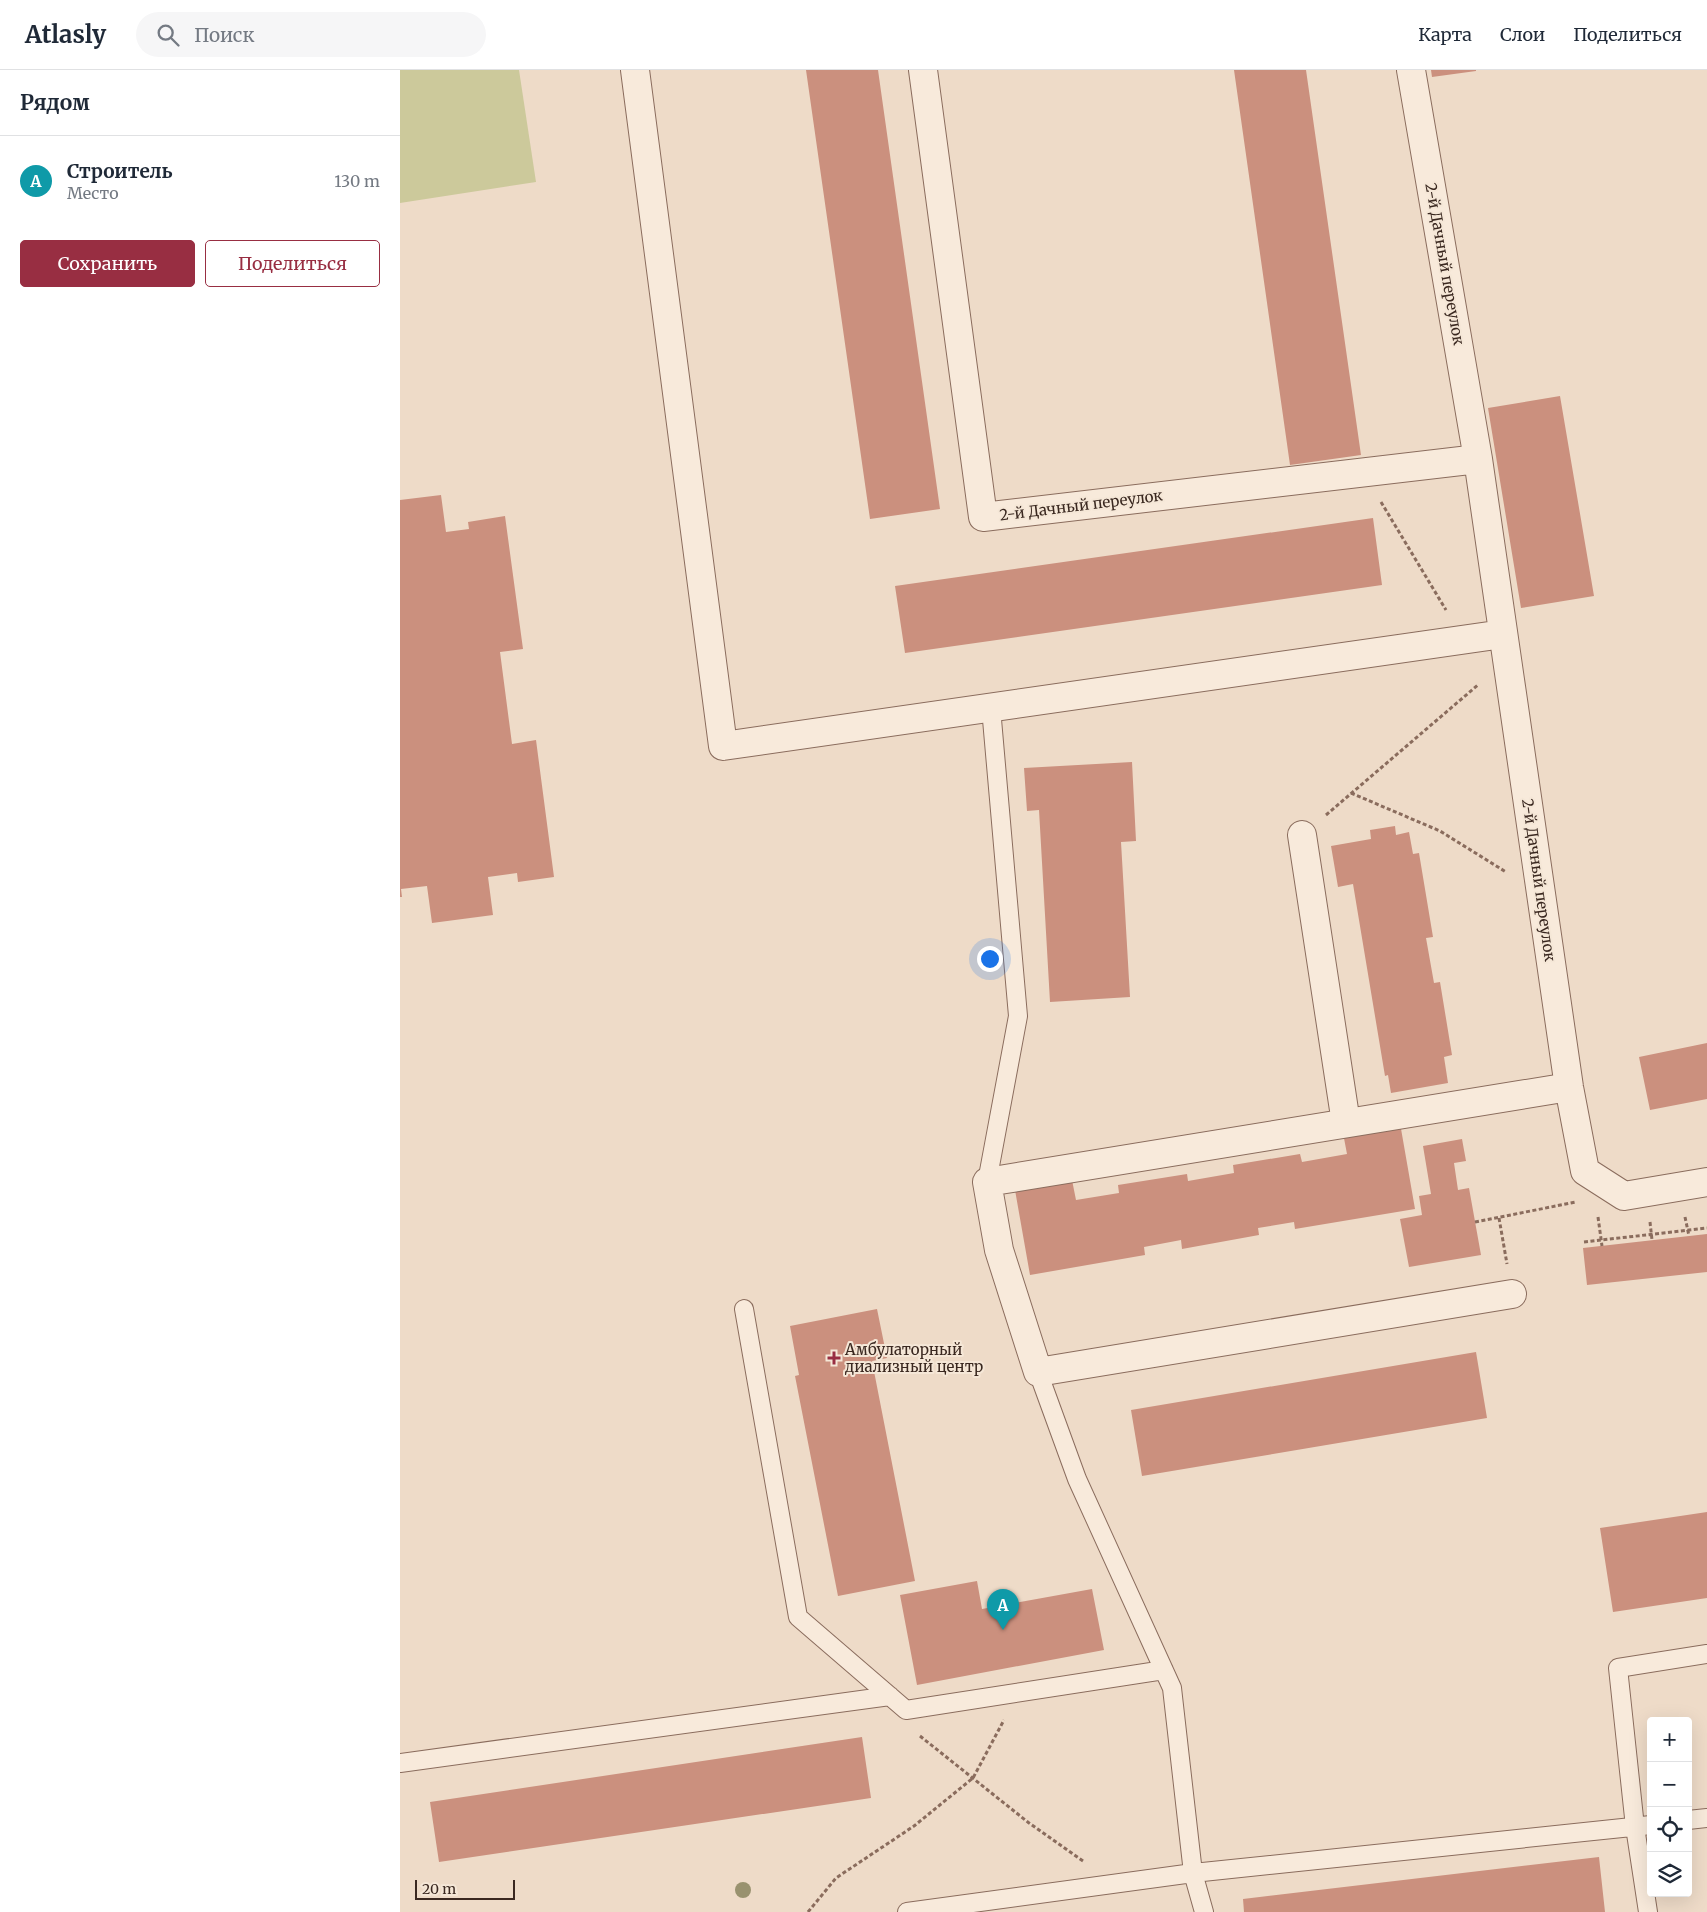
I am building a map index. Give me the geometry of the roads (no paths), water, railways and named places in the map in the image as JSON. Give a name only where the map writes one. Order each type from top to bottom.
[{"type":"street","points":[[635,70],[723,746],[1503,634]]},
{"type":"street","name":"2-й Дачный переулок","points":[[922,70],[982,516],[1478,459]]},
{"type":"street","name":"2-й Дачный переулок","points":[[1411,70],[1478,459],[1569,1087],[1585,1172],[1624,1196],[1707,1182]]},
{"type":"street","points":[[1302,834],[1346,1123]]},
{"type":"street","points":[[1512,1294],[1038,1372],[999,1250],[987,1182],[1569,1087]]},
{"type":"lane","points":[[987,1182],[1018,1016],[991,708]]},
{"type":"lane","points":[[744,1308],[798,1617],[906,1710],[1164,1670]]},
{"type":"lane","points":[[1038,1372],[1077,1479],[1172,1688],[1193,1873],[1204,1912]]},
{"type":"lane","points":[[1648,1912],[1643,1826],[1618,1668],[1707,1654]]},
{"type":"lane","points":[[400,1763],[890,1696]]},
{"type":"lane","points":[[1692,1820],[1707,1818]]},
{"type":"lane","points":[[907,1912],[1193,1873],[1643,1826]]},
{"type":"place","name":"Амбулаторный диализный центр","points":[[834,1358]]},
{"type":"place","name":"Строитель","points":[[1003,1630]]}]
